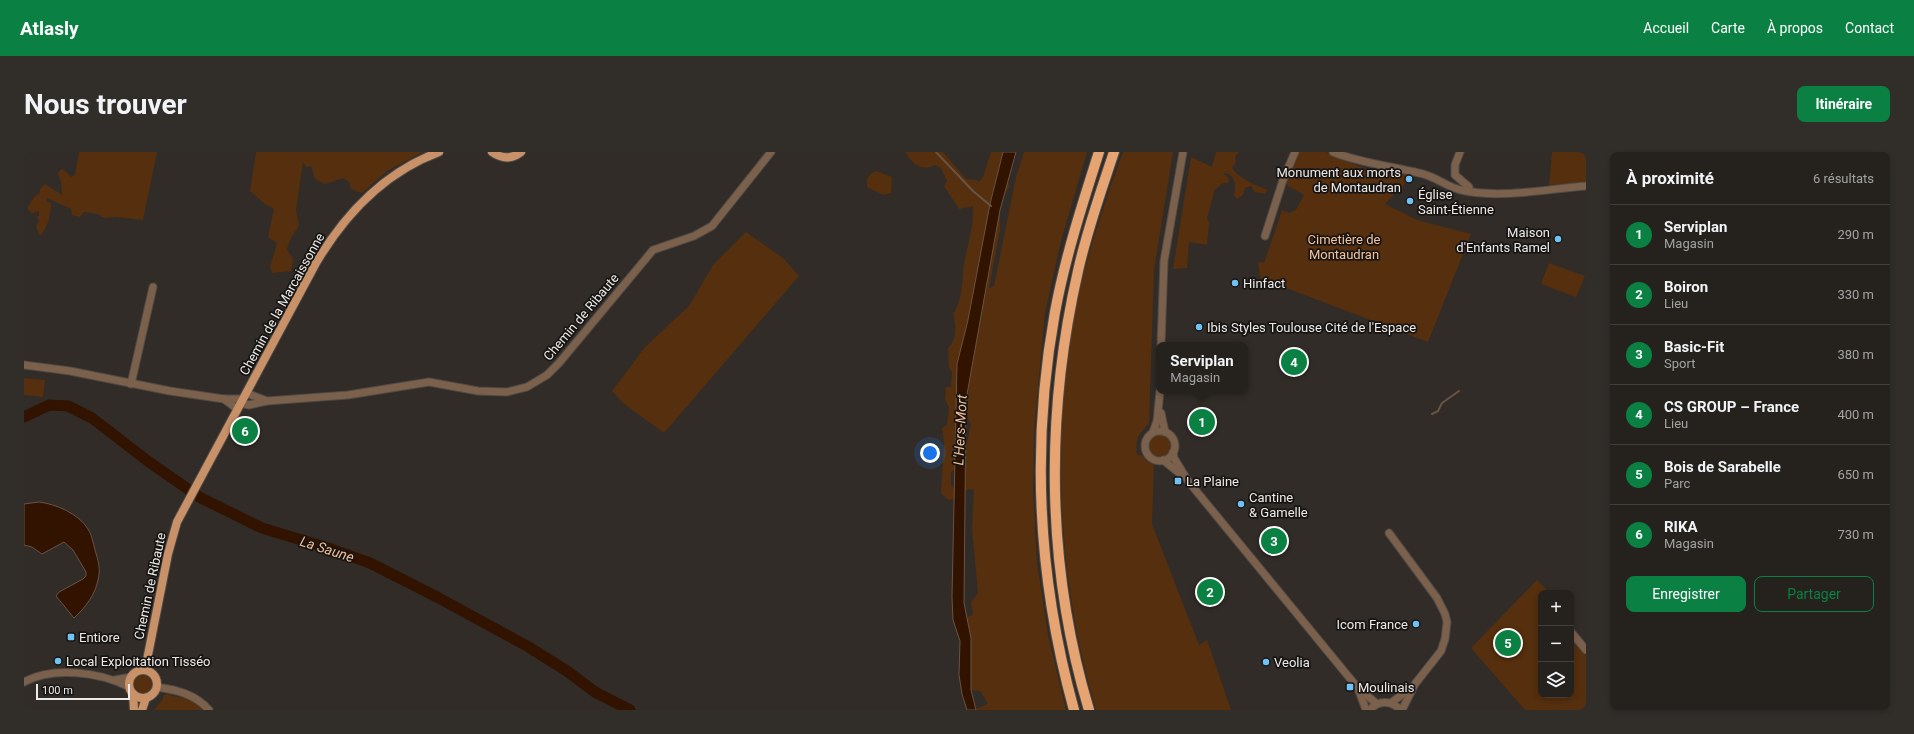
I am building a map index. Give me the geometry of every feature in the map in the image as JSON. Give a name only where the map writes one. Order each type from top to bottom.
[{"type":"highway","points":[[1074,710],[1058,645],[1047,583],[1041,510],[1041,451],[1045,385],[1055,311],[1070,248],[1098,152]]},
{"type":"highway","points":[[1089,710],[1074,656],[1060,567],[1054,486],[1055,429],[1061,358],[1073,295],[1090,226],[1114,152]]},
{"type":"main road","name":"Chemin de la Marcaissonne","points":[[242,401],[316,263],[344,223],[367,198],[390,179],[409,166],[439,152]]},
{"type":"main road","points":[[492,152],[498,156],[510,158],[521,152]]},
{"type":"main road","name":"Chemin de Ribaute","points":[[145,670],[168,554],[177,522],[242,401]]},
{"type":"main road","points":[[131,691],[140,698],[146,698],[155,692],[157,687],[154,676],[145,670],[135,673],[131,677],[131,691],[134,710]]},
{"type":"main road","points":[[142,710],[146,698]]},
{"type":"street","name":"Chemin de Ribaute","points":[[242,401],[249,405],[267,401],[348,395],[429,382],[492,392],[507,392],[527,387],[548,375],[653,250],[694,236],[712,226],[771,152]]},
{"type":"street","points":[[1161,342],[1164,261],[1183,152]]},
{"type":"street","points":[[1265,236],[1283,180],[1295,152]]},
{"type":"street","points":[[1333,152],[1364,162],[1421,173],[1439,179],[1455,188],[1470,191],[1502,193],[1586,186]]},
{"type":"street","points":[[1460,152],[1455,165],[1455,175],[1469,187],[1470,191]]},
{"type":"street","points":[[1577,187],[1580,191],[1586,192]]},
{"type":"street","points":[[131,384],[153,288]]},
{"type":"street","points":[[24,365],[131,384],[242,401]]},
{"type":"street","points":[[1160,394],[1160,405],[1165,432],[1173,439],[1174,458],[1188,481],[1358,688],[1377,704]]},
{"type":"street","points":[[224,399],[242,401]]},
{"type":"street","name":"Chemin de Ribaute","points":[[242,401],[267,401]]},
{"type":"street","points":[[1160,405],[1153,432],[1147,439],[1145,448],[1153,459],[1162,460],[1170,457],[1173,452]]},
{"type":"street","points":[[1153,432],[1165,432]]},
{"type":"street","points":[[1162,460],[1188,481]]},
{"type":"street","points":[[1370,710],[1377,704],[1384,702],[1391,703],[1401,710],[1415,684],[1441,651],[1445,639],[1447,622],[1445,614],[1436,598],[1389,533]]},
{"type":"street","points":[[1574,636],[1586,650]]},
{"type":"street","points":[[24,682],[52,672],[84,674],[115,680],[131,677]]},
{"type":"street","points":[[115,680],[131,691]]},
{"type":"street","points":[[1391,703],[1415,684]]},
{"type":"street","points":[[157,687],[187,694],[198,699],[209,710]]},
{"type":"street","points":[[1358,688],[1366,710]]},
{"type":"green space","points":[[79,152],[157,152],[143,220],[117,217],[105,218],[97,214],[84,212],[80,217],[72,215],[71,209],[47,198],[46,201],[51,203],[50,216],[43,232],[41,235],[39,234],[36,226],[39,221],[37,218],[39,215],[39,210],[32,214],[27,208],[35,196],[40,193],[40,189],[45,184],[62,195],[61,182],[58,174],[60,170],[63,169],[71,177],[75,175]]},
{"type":"green space","points":[[256,152],[423,152],[387,171],[362,193],[351,189],[349,182],[343,178],[325,184],[315,179],[311,166],[306,167],[303,162],[296,210],[299,226],[291,238],[287,249],[293,259],[291,271],[272,273],[270,267],[277,243],[268,237],[274,209],[265,204],[250,191]]},
{"type":"green space","points":[[905,152],[943,152],[966,179],[977,180],[979,182],[983,177],[991,152],[1003,152],[999,167],[1010,186],[1006,192],[993,196],[1000,210],[1000,230],[989,288],[994,286],[1016,177],[1024,152],[1087,152],[1061,241],[1045,313],[1034,430],[1033,489],[1037,563],[1048,635],[1066,710],[976,710],[988,704],[980,691],[971,690],[971,639],[967,617],[973,615],[971,602],[978,593],[972,529],[974,490],[969,489],[961,493],[954,470],[951,472],[951,486],[956,489],[955,499],[948,500],[941,493],[944,443],[942,428],[947,425],[949,407],[945,400],[946,387],[951,387],[952,372],[949,368],[948,348],[954,337],[955,323],[953,314],[959,303],[964,263],[972,227],[973,206],[959,209],[944,186],[947,181],[941,168],[935,165],[926,168],[918,166]],"holes":[[[962,350],[969,381],[966,408],[968,419],[971,424],[965,451]]]},
{"type":"green space","points":[[1123,152],[1173,152],[1154,270],[1149,423],[1138,437],[1137,455],[1142,455],[1147,461],[1154,465],[1152,524],[1199,645],[1207,640],[1231,710],[1096,710],[1083,661],[1073,612],[1066,563],[1062,513],[1061,463],[1067,364],[1075,314],[1084,273],[1102,212]]},
{"type":"green space","points":[[1216,152],[1239,152],[1235,157],[1236,163],[1232,167],[1234,171],[1247,181],[1268,190],[1265,194],[1255,192],[1251,186],[1245,188],[1243,195],[1237,199],[1234,195],[1235,184],[1232,177],[1226,173],[1223,174],[1228,177],[1229,181],[1228,183],[1222,183],[1215,189],[1207,218],[1209,223],[1207,245],[1189,242],[1187,268],[1173,269],[1191,157],[1212,167]]},
{"type":"green space","name":"Cimetière de Montaudran","points":[[1298,152],[1326,152],[1366,169],[1376,171],[1378,174],[1381,172],[1408,174],[1402,190],[1399,189],[1385,204],[1417,220],[1471,234],[1428,342],[1260,278],[1258,262],[1264,263],[1282,210],[1289,213],[1296,210],[1304,195],[1288,186],[1285,181]]},
{"type":"green space","points":[[1552,152],[1586,152],[1586,182],[1549,185]]},
{"type":"green space","points":[[876,171],[892,177],[891,193],[884,195],[868,188],[867,180],[871,174]]},
{"type":"green space","points":[[746,232],[783,258],[799,276],[664,433],[623,403],[612,391],[645,347],[689,306],[713,265]]},
{"type":"green space","points":[[1549,263],[1585,276],[1576,297],[1541,284]]},
{"type":"green space","points":[[24,378],[45,380],[43,397],[24,395]]},
{"type":"green space","points":[[1159,434],[1167,438],[1171,446],[1167,454],[1159,458],[1151,454],[1147,446],[1151,438]]},
{"type":"green space","points":[[1537,580],[1547,590],[1538,590],[1538,698],[1574,698],[1574,642],[1586,656],[1586,710],[1525,710],[1471,648]]},
{"type":"green space","points":[[143,675],[147,676],[151,680],[151,688],[147,692],[143,693],[139,692],[135,688],[134,684],[135,680],[139,676]]},
{"type":"green space","points":[[168,694],[192,700],[203,710],[154,710],[163,699],[163,695]]},
{"type":"water","name":"L'Hers-Mort","points":[[1003,152],[1016,152],[1000,210],[966,400],[964,603],[971,638],[971,690],[976,710],[967,710],[962,694],[959,675],[960,641],[953,620],[952,597],[957,364],[968,320],[990,204]]},
{"type":"water","points":[[39,502],[60,507],[73,514],[84,524],[91,536],[99,565],[97,586],[89,601],[74,618],[56,596],[59,592],[86,576],[86,572],[73,550],[64,542],[42,554],[32,547],[24,545],[24,504]]},
{"type":"waterway","points":[[936,152],[973,191],[991,206]]},
{"type":"waterway","points":[[1432,414],[1438,411],[1442,403],[1459,391]]},
{"type":"waterway","name":"La Saune","points":[[24,417],[49,405],[68,406],[92,418],[149,462],[201,498],[262,528],[328,548],[370,563],[437,597],[527,646],[567,671],[595,692],[630,710]]},
{"type":"place","name":"Monument aux morts de Montaudran","points":[[1409,179]]},
{"type":"place","name":"Église Saint-Étienne","points":[[1410,201]]},
{"type":"place","name":"Maison d'Enfants Ramel","points":[[1558,239]]},
{"type":"place","name":"Hinfact","points":[[1235,283]]},
{"type":"place","name":"Ibis Styles Toulouse Cité de l'Espace","points":[[1199,327]]},
{"type":"place","name":"CS GROUP – France","points":[[1294,362]]},
{"type":"place","name":"Serviplan","points":[[1202,422]]},
{"type":"place","name":"RIKA","points":[[245,431]]},
{"type":"place","name":"La Plaine","points":[[1178,481]]},
{"type":"place","name":"Cantine & Gamelle","points":[[1241,504]]},
{"type":"place","name":"Basic-Fit","points":[[1274,541]]},
{"type":"place","name":"Boiron","points":[[1210,592]]},
{"type":"place","name":"Icom France","points":[[1416,624]]},
{"type":"place","name":"Entiore","points":[[71,637]]},
{"type":"place","name":"Bois de Sarabelle","points":[[1508,643]]},
{"type":"place","name":"Local Exploitation Tisséo","points":[[58,661]]},
{"type":"place","name":"Veolia","points":[[1266,662]]},
{"type":"place","name":"Moulinais","points":[[1350,687]]}]
